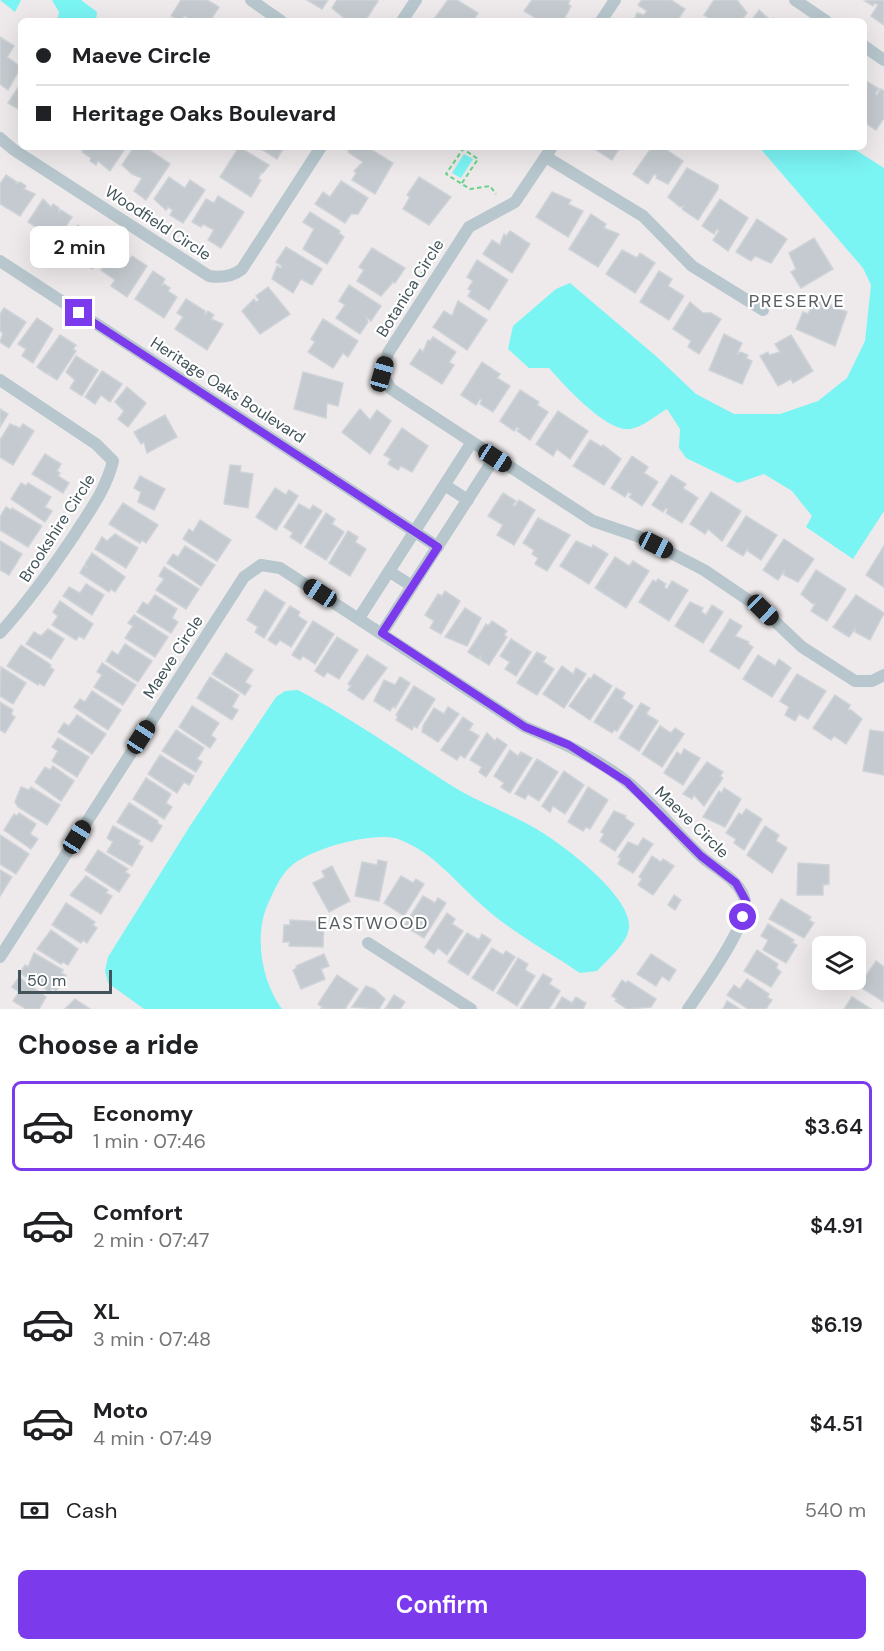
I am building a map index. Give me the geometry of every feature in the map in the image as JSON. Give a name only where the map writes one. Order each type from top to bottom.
[{"type":"street","points":[[251,0],[277,18]]},
{"type":"street","points":[[404,18],[416,0]]},
{"type":"street","points":[[604,18],[615,0]]},
{"type":"street","points":[[795,0],[822,18]]},
{"type":"street","points":[[867,48],[884,60]]},
{"type":"street","name":"Woodfield Circle","points":[[0,138],[14,150],[209,276],[218,277],[231,275],[242,269],[319,150]]},
{"type":"street","points":[[549,152],[643,216],[692,266],[763,310]]},
{"type":"street","name":"Botanica Circle","points":[[549,152],[515,202],[469,227],[388,353],[382,374],[391,389],[593,521],[640,537],[704,570],[763,610],[802,647],[855,681],[872,681],[884,675]]},
{"type":"street","name":"Heritage Oaks Boulevard","points":[[0,261],[438,547]]},
{"type":"street","name":"Brookshire Circle","points":[[0,380],[96,444],[113,460],[107,484],[42,585],[0,633]]},
{"type":"street","points":[[359,618],[446,486],[472,442]]},
{"type":"street","points":[[382,633],[495,458]]},
{"type":"street","points":[[446,486],[468,500]]},
{"type":"street","name":"Maeve Circle","points":[[0,957],[244,577],[261,565],[280,568],[525,727],[569,745],[599,762],[627,782],[701,856],[736,883],[746,901],[743,917],[715,970],[687,1009]]},
{"type":"street","points":[[390,572],[412,586]]},
{"type":"street","points":[[368,944],[471,1009]]},
{"type":"path","points":[[462,150],[447,174],[470,189],[490,186],[496,194]]},
{"type":"path","points":[[462,183],[478,159],[464,150]]},
{"type":"path","points":[[420,276],[444,239]]},
{"type":"water","points":[[0,0],[21,0],[15,12]]},
{"type":"water","points":[[52,0],[81,0],[97,12],[96,18],[58,18],[59,12]]},
{"type":"water","points":[[762,150],[856,150],[884,168],[884,511],[853,559],[806,527],[812,516],[792,491],[764,474],[738,483],[686,458],[679,448],[680,429],[667,409],[640,426],[630,429],[620,428],[598,416],[586,406],[549,368],[529,368],[508,349],[513,326],[556,289],[570,283],[657,357],[696,394],[734,414],[780,414],[818,401],[847,378],[865,341],[871,285],[863,268]]},
{"type":"water","points":[[464,154],[473,159],[461,178],[452,173]]},
{"type":"water","points":[[298,690],[460,790],[538,830],[563,847],[594,873],[620,902],[627,915],[629,928],[621,946],[597,971],[580,973],[494,915],[444,868],[423,852],[398,839],[374,837],[342,843],[299,860],[290,867],[277,885],[263,919],[261,946],[269,986],[282,1009],[144,1009],[108,983],[105,971],[108,957],[190,826],[276,697],[285,691]]},
{"type":"building","points":[[181,0],[207,0],[219,7],[212,18],[185,16],[174,18],[171,16]]},
{"type":"building","points":[[307,0],[328,0],[322,9]]},
{"type":"building","points":[[337,0],[378,1],[367,18],[344,18],[332,8]]},
{"type":"building","points":[[448,0],[457,0],[478,13],[475,18],[435,18]]},
{"type":"building","points":[[532,0],[570,0],[568,4],[571,6],[565,18],[535,18],[524,11]]},
{"type":"building","points":[[642,0],[671,0],[685,9],[679,18],[635,18],[637,13],[644,15],[647,11],[638,5]]},
{"type":"building","points":[[714,0],[737,0],[747,13],[743,18],[708,18],[704,15]]},
{"type":"building","points":[[884,0],[884,25],[871,16],[878,5],[875,3],[873,6],[865,1]]},
{"type":"building","points":[[759,10],[768,18],[753,18]]},
{"type":"building","points":[[0,37],[14,46],[7,57],[18,65],[18,72],[8,90],[0,84]]},
{"type":"building","points":[[867,82],[879,89],[875,93],[877,95],[881,89],[884,91],[884,118],[876,130],[867,124]]},
{"type":"building","points":[[18,88],[18,109],[8,103]]},
{"type":"building","points":[[83,150],[124,150],[110,171],[98,161],[96,165],[90,161],[91,158],[82,152]]},
{"type":"building","points":[[132,150],[149,150],[170,164],[146,200],[134,191],[142,178],[132,174],[122,165]]},
{"type":"building","points":[[237,150],[244,150],[269,165],[263,173],[259,173],[261,174],[258,178],[261,180],[251,197],[220,177]]},
{"type":"building","points":[[263,150],[282,150],[277,159]]},
{"type":"building","points":[[349,150],[372,150],[393,163],[375,194],[352,180],[356,173],[354,171],[363,162],[348,152]]},
{"type":"building","points":[[596,150],[618,150],[612,160]]},
{"type":"building","points":[[650,150],[666,150],[683,161],[668,184],[656,178],[654,174],[648,184],[633,174]]},
{"type":"building","points":[[687,168],[718,185],[718,189],[698,220],[682,209],[684,206],[680,207],[668,197]]},
{"type":"building","points":[[6,175],[17,182],[16,184],[20,182],[26,186],[24,189],[35,194],[20,216],[0,204],[0,184]]},
{"type":"building","points":[[169,177],[185,188],[190,180],[205,190],[183,223],[170,215],[173,210],[168,207],[166,210],[154,199]]},
{"type":"building","points":[[419,177],[451,197],[429,225],[403,209],[410,197],[407,195]]},
{"type":"building","points":[[341,181],[368,198],[358,214],[351,214],[345,223],[315,204],[323,192],[330,197]]},
{"type":"building","points":[[552,192],[571,200],[568,204],[583,211],[568,237],[536,217]]},
{"type":"building","points":[[218,196],[244,212],[221,248],[208,240],[214,230],[203,224],[201,227],[192,222],[206,199],[214,203]]},
{"type":"building","points":[[43,199],[51,207],[53,204],[59,208],[59,212],[61,210],[72,217],[57,240],[28,222]]},
{"type":"building","points":[[720,199],[748,218],[728,251],[713,240],[719,231],[717,229],[714,234],[702,226]]},
{"type":"building","points":[[310,212],[340,231],[339,233],[344,237],[327,264],[303,249],[314,229],[303,222]]},
{"type":"building","points":[[591,214],[606,224],[604,228],[619,234],[598,267],[569,249]]},
{"type":"building","points":[[757,219],[787,239],[771,263],[755,256],[751,261],[736,252]]},
{"type":"building","points":[[78,225],[91,234],[89,236],[94,240],[98,234],[110,241],[92,269],[62,249]]},
{"type":"building","points":[[510,231],[530,244],[512,273],[483,254],[492,240],[500,245],[504,234],[506,236]]},
{"type":"building","points":[[814,238],[833,269],[801,288],[791,272],[796,269],[789,253]]},
{"type":"building","points":[[286,247],[322,269],[312,285],[301,279],[293,293],[272,279],[277,266],[281,268],[282,266],[276,262]]},
{"type":"building","points":[[372,248],[405,268],[395,283],[393,282],[381,296],[357,281],[364,270],[359,267]]},
{"type":"building","points":[[115,249],[128,255],[125,260],[128,262],[132,256],[147,266],[127,297],[111,286],[115,280],[101,270]]},
{"type":"building","points":[[622,250],[637,258],[640,253],[655,263],[635,293],[606,274]]},
{"type":"building","points":[[477,260],[508,280],[489,310],[468,296],[471,291],[468,289],[473,281],[467,277]]},
{"type":"building","points":[[153,271],[165,279],[161,286],[164,284],[170,288],[168,291],[177,297],[164,318],[135,299]]},
{"type":"building","points":[[659,271],[672,279],[668,286],[684,296],[669,320],[640,302]]},
{"type":"building","points":[[349,285],[381,306],[371,321],[366,317],[368,322],[360,334],[336,318],[345,305],[339,301]]},
{"type":"building","points":[[268,287],[290,314],[260,334],[242,311],[254,299],[256,302],[259,300],[256,296]]},
{"type":"building","points":[[815,298],[847,312],[835,346],[796,329],[803,312],[808,314]]},
{"type":"building","points":[[186,299],[205,311],[205,315],[208,311],[214,315],[211,319],[223,324],[207,350],[175,329],[183,317],[177,313]]},
{"type":"building","points":[[458,301],[487,320],[467,350],[433,327],[444,311],[452,316]]},
{"type":"building","points":[[690,302],[703,313],[711,313],[721,319],[699,354],[688,347],[691,341],[673,329]]},
{"type":"building","points":[[4,308],[26,322],[9,348],[0,342],[3,333],[0,331],[0,314]]},
{"type":"building","points":[[37,318],[53,329],[33,363],[22,356],[26,349],[18,344]]},
{"type":"building","points":[[323,319],[358,341],[348,357],[343,353],[333,368],[308,352],[315,342],[311,339]]},
{"type":"building","points":[[724,334],[742,343],[737,354],[741,352],[748,355],[746,358],[752,361],[742,384],[709,370]]},
{"type":"building","points":[[60,335],[76,345],[73,349],[76,351],[57,380],[49,375],[50,373],[47,374],[37,367]]},
{"type":"building","points":[[791,335],[813,371],[793,383],[791,379],[778,386],[760,356],[768,352],[769,355],[780,352],[775,344]]},
{"type":"building","points":[[433,337],[456,352],[449,362],[454,365],[442,384],[410,364],[420,349],[423,352],[428,340],[430,341]]},
{"type":"building","points":[[76,356],[98,370],[82,396],[70,388],[75,380],[66,372]]},
{"type":"building","points":[[482,362],[500,374],[497,378],[510,386],[493,412],[480,404],[482,400],[480,399],[476,405],[461,395]]},
{"type":"building","points":[[102,371],[122,384],[110,402],[101,395],[95,404],[85,397]]},
{"type":"building","points":[[303,372],[343,383],[338,406],[327,403],[326,418],[294,409]]},
{"type":"building","points":[[127,387],[146,403],[128,427],[118,419],[124,411],[115,402]]},
{"type":"building","points":[[520,390],[539,402],[537,405],[548,412],[530,440],[517,431],[519,429],[517,427],[514,431],[500,421]]},
{"type":"building","points":[[0,409],[8,414],[0,427]]},
{"type":"building","points":[[360,409],[370,420],[377,410],[391,421],[370,454],[342,432]]},
{"type":"building","points":[[558,411],[588,431],[570,459],[557,449],[553,456],[536,444]]},
{"type":"building","points":[[165,415],[177,437],[147,453],[144,442],[141,444],[134,432]]},
{"type":"building","points":[[10,424],[20,428],[23,424],[34,431],[13,465],[0,457],[0,440]]},
{"type":"building","points":[[402,428],[428,446],[412,472],[401,466],[398,470],[388,464],[391,459],[384,455]]},
{"type":"building","points":[[590,440],[602,447],[603,445],[621,459],[604,485],[573,466]]},
{"type":"building","points":[[45,454],[61,464],[57,471],[60,473],[58,476],[69,483],[63,493],[32,474]]},
{"type":"building","points":[[632,456],[648,467],[644,473],[658,482],[642,506],[629,497],[632,494],[628,492],[625,497],[611,488]]},
{"type":"building","points":[[230,465],[241,466],[240,472],[253,474],[248,508],[224,504]]},
{"type":"building","points":[[671,475],[686,484],[683,488],[698,498],[682,523],[666,513],[668,509],[666,508],[663,512],[652,505]]},
{"type":"building","points":[[140,476],[165,489],[154,510],[138,502],[141,492],[134,488]]},
{"type":"building","points":[[21,483],[26,486],[28,483],[51,497],[45,507],[52,511],[45,522],[11,499]]},
{"type":"building","points":[[275,488],[286,495],[289,490],[298,496],[276,530],[256,517]]},
{"type":"building","points":[[711,492],[741,511],[722,541],[708,529],[705,534],[690,524]]},
{"type":"building","points":[[503,493],[516,501],[513,505],[515,506],[519,500],[535,510],[514,545],[497,535],[503,525],[488,516]]},
{"type":"building","points":[[123,503],[158,525],[146,543],[142,540],[140,543],[109,524]]},
{"type":"building","points":[[299,504],[310,510],[313,505],[322,511],[301,544],[290,537],[293,533],[284,527]]},
{"type":"building","points":[[6,507],[11,510],[12,508],[42,526],[28,547],[0,530],[0,517]]},
{"type":"building","points":[[326,513],[335,519],[332,524],[344,532],[326,560],[305,547]]},
{"type":"building","points":[[746,516],[777,535],[761,560],[748,551],[748,548],[743,556],[727,546]]},
{"type":"building","points":[[538,518],[570,535],[547,571],[535,564],[538,558],[532,554],[534,550],[523,543]]},
{"type":"building","points":[[200,520],[231,540],[217,561],[183,539],[189,529],[193,532]]},
{"type":"building","points":[[348,531],[358,537],[355,542],[366,549],[350,576],[329,563]]},
{"type":"building","points":[[115,534],[138,548],[126,568],[95,549],[102,537],[107,541]]},
{"type":"building","points":[[784,539],[814,559],[798,582],[784,575],[784,571],[778,580],[763,570]]},
{"type":"building","points":[[0,541],[22,554],[9,575],[0,570]]},
{"type":"building","points":[[576,541],[592,548],[593,545],[608,554],[589,584],[560,566]]},
{"type":"building","points":[[185,546],[215,565],[201,586],[167,563],[173,554],[178,557]]},
{"type":"building","points":[[884,546],[884,587],[866,575]]},
{"type":"building","points":[[92,553],[125,577],[115,592],[111,589],[109,592],[80,573],[84,566],[87,567],[85,564]]},
{"type":"building","points":[[615,557],[629,566],[633,561],[649,571],[626,608],[595,588]]},
{"type":"building","points":[[164,567],[199,589],[186,609],[156,590],[164,579],[159,576]]},
{"type":"building","points":[[816,570],[846,589],[827,621],[811,611],[816,603],[813,604],[801,594]]},
{"type":"building","points":[[658,579],[666,584],[664,587],[667,589],[672,581],[688,590],[669,621],[639,602],[653,580],[656,582]]},
{"type":"building","points":[[86,584],[104,595],[92,615],[63,596],[69,587],[80,593]]},
{"type":"building","points":[[265,590],[285,603],[264,638],[255,632],[258,627],[247,620]]},
{"type":"building","points":[[445,591],[460,601],[441,634],[430,628],[434,621],[425,615],[438,594],[442,596]]},
{"type":"building","points":[[155,595],[177,609],[172,618],[178,622],[171,633],[137,612],[143,602],[148,605]]},
{"type":"building","points":[[856,595],[884,613],[870,640],[855,632],[855,629],[849,637],[833,627]]},
{"type":"building","points":[[60,601],[93,624],[84,639],[79,636],[76,640],[52,625],[58,616],[53,612]]},
{"type":"building","points":[[690,602],[703,608],[701,612],[706,615],[712,605],[723,612],[703,643],[675,626]]},
{"type":"building","points":[[290,606],[300,612],[298,616],[307,622],[291,647],[280,640],[276,645],[268,640]]},
{"type":"building","points":[[465,608],[481,618],[467,646],[445,637]]},
{"type":"building","points":[[134,615],[168,637],[155,657],[125,638],[133,626],[128,623]]},
{"type":"building","points":[[730,619],[742,626],[735,636],[749,642],[748,644],[753,647],[739,669],[710,651]]},
{"type":"building","points":[[313,621],[334,634],[315,664],[303,656],[300,660],[292,655]]},
{"type":"building","points":[[492,621],[507,631],[504,635],[507,637],[489,665],[481,660],[481,656],[479,659],[468,652],[486,624],[488,626]]},
{"type":"building","points":[[48,629],[64,639],[51,659],[26,644],[34,632],[41,636]]},
{"type":"building","points":[[337,637],[358,650],[339,679],[327,672],[324,677],[315,671]]},
{"type":"building","points":[[511,639],[531,652],[516,676],[505,669],[510,662],[500,656]]},
{"type":"building","points":[[125,644],[152,661],[138,682],[106,661],[112,651],[118,655]]},
{"type":"building","points":[[21,645],[51,665],[50,667],[54,670],[44,686],[39,683],[38,685],[7,666]]},
{"type":"building","points":[[537,652],[546,657],[543,662],[554,669],[537,695],[517,683]]},
{"type":"building","points":[[226,653],[253,670],[245,682],[251,686],[245,695],[212,674]]},
{"type":"building","points":[[367,655],[387,668],[363,700],[348,690],[351,686],[348,684]]},
{"type":"building","points":[[758,655],[775,666],[779,659],[791,668],[772,697],[743,679]]},
{"type":"building","points":[[102,663],[136,685],[123,705],[94,687],[102,675],[97,672]]},
{"type":"building","points":[[562,666],[573,674],[576,668],[586,674],[564,708],[543,694]]},
{"type":"building","points":[[1,667],[26,683],[13,704],[0,696]]},
{"type":"building","points":[[594,674],[612,686],[590,720],[569,706]]},
{"type":"building","points":[[797,674],[826,691],[808,719],[799,714],[795,721],[785,715],[789,707],[780,701]]},
{"type":"building","points":[[210,677],[239,695],[232,707],[238,710],[232,720],[197,698]]},
{"type":"building","points":[[400,677],[410,683],[395,708],[393,706],[390,711],[374,701],[384,680],[395,685]]},
{"type":"building","points":[[414,686],[435,699],[417,728],[414,726],[412,730],[396,720],[398,716],[396,715]]},
{"type":"building","points":[[616,688],[625,693],[622,698],[633,706],[617,731],[614,730],[612,733],[594,722]]},
{"type":"building","points":[[92,691],[121,710],[108,730],[74,707],[80,699],[85,702]]},
{"type":"building","points":[[835,695],[850,705],[848,710],[862,719],[846,744],[834,736],[831,740],[813,728]]},
{"type":"building","points":[[0,702],[13,710],[11,714],[15,717],[5,733],[0,730]]},
{"type":"building","points":[[641,703],[650,708],[646,714],[658,721],[639,751],[619,738]]},
{"type":"building","points":[[192,706],[219,723],[211,735],[216,739],[210,748],[179,727]]},
{"type":"building","points":[[448,707],[459,714],[438,742],[422,732],[423,726],[434,708],[444,714]]},
{"type":"building","points":[[77,715],[106,734],[92,754],[58,732],[64,723],[69,726]]},
{"type":"building","points":[[463,717],[473,724],[469,730],[479,736],[465,758],[460,755],[457,760],[441,750]]},
{"type":"building","points":[[660,726],[671,733],[675,728],[684,734],[662,767],[642,754]]},
{"type":"building","points":[[176,730],[204,748],[197,759],[202,762],[196,772],[162,751]]},
{"type":"building","points":[[870,730],[884,732],[884,775],[863,771]]},
{"type":"building","points":[[487,733],[495,741],[497,738],[507,745],[486,777],[479,772],[482,767],[470,760]]},
{"type":"building","points":[[58,738],[89,757],[77,777],[52,761],[58,751],[52,747]]},
{"type":"building","points":[[684,749],[700,758],[683,785],[664,773],[677,752],[681,755]]},
{"type":"building","points":[[510,750],[518,756],[521,752],[532,758],[510,793],[501,787],[504,783],[494,776]]},
{"type":"building","points":[[160,755],[194,776],[189,785],[184,782],[177,793],[148,774]]},
{"type":"building","points":[[537,759],[558,772],[539,801],[528,794],[525,799],[515,794]]},
{"type":"building","points":[[707,762],[723,772],[720,776],[723,778],[704,806],[694,795],[692,799],[683,794]]},
{"type":"building","points":[[53,766],[74,781],[61,801],[35,782],[45,767],[50,770]]},
{"type":"building","points":[[564,771],[584,785],[565,814],[553,806],[550,812],[542,806]]},
{"type":"building","points":[[146,778],[171,794],[166,803],[172,807],[164,819],[133,799]]},
{"type":"building","points":[[21,787],[29,790],[31,787],[60,805],[47,825],[18,807],[15,802]]},
{"type":"building","points":[[588,787],[608,800],[590,829],[586,827],[583,831],[568,822]]},
{"type":"building","points":[[724,788],[741,799],[725,827],[703,817],[719,791],[722,793]]},
{"type":"building","points":[[129,803],[158,821],[157,823],[162,826],[152,842],[117,822]]},
{"type":"building","points":[[746,809],[762,819],[744,850],[734,843],[736,839],[726,833],[739,813],[742,815]]},
{"type":"building","points":[[614,811],[626,816],[625,818],[634,824],[615,851],[600,841],[604,834],[601,832]]},
{"type":"building","points":[[19,813],[36,824],[30,834],[38,839],[31,849],[4,830],[14,814],[17,816]]},
{"type":"building","points":[[113,826],[140,841],[138,844],[143,847],[132,866],[107,852],[113,842],[107,838]]},
{"type":"building","points":[[765,826],[779,835],[776,841],[787,848],[772,873],[747,855]]},
{"type":"building","points":[[0,835],[29,854],[16,874],[0,864]]},
{"type":"building","points":[[643,838],[653,844],[633,873],[618,864],[621,858],[618,857],[628,842],[638,846]]},
{"type":"building","points":[[98,850],[128,869],[125,872],[130,875],[119,892],[85,870]]},
{"type":"building","points":[[652,856],[661,862],[663,859],[674,866],[653,895],[638,885],[642,879],[639,877]]},
{"type":"building","points":[[378,860],[387,862],[379,901],[355,896],[362,862],[377,865]]},
{"type":"building","points":[[798,863],[829,865],[829,884],[823,885],[823,895],[797,895]]},
{"type":"building","points":[[332,866],[350,901],[329,912],[313,883],[325,877],[322,871]]},
{"type":"building","points":[[0,870],[12,877],[0,896]]},
{"type":"building","points":[[86,876],[108,890],[106,893],[112,896],[101,914],[70,895]]},
{"type":"building","points":[[401,876],[413,883],[416,879],[424,884],[404,916],[384,903]]},
{"type":"building","points":[[674,895],[681,900],[675,910],[668,905]]},
{"type":"building","points":[[423,896],[435,903],[438,898],[446,903],[424,938],[404,926]]},
{"type":"building","points":[[781,899],[811,917],[809,920],[814,923],[804,938],[769,919]]},
{"type":"building","points":[[66,903],[95,922],[93,925],[97,928],[87,943],[83,940],[81,943],[52,925]]},
{"type":"building","points":[[447,913],[455,919],[452,924],[463,931],[447,955],[438,948],[434,954],[425,947]]},
{"type":"building","points":[[290,920],[324,922],[323,947],[289,946],[290,942],[283,942],[284,925],[290,925]]},
{"type":"building","points":[[768,924],[794,940],[792,943],[797,945],[786,963],[763,950],[768,940],[761,936]]},
{"type":"building","points":[[51,930],[78,949],[68,965],[63,962],[61,964],[37,949]]},
{"type":"building","points":[[467,933],[479,940],[482,934],[491,940],[468,975],[448,962]]},
{"type":"building","points":[[492,948],[503,955],[506,951],[515,957],[493,991],[472,978]]},
{"type":"building","points":[[757,950],[778,964],[776,968],[781,972],[771,987],[744,971]]},
{"type":"building","points":[[34,953],[63,970],[61,973],[66,975],[56,991],[52,988],[50,992],[20,973],[25,965],[28,967]]},
{"type":"building","points":[[324,954],[329,966],[321,969],[325,979],[301,989],[293,970],[297,968],[296,966]]},
{"type":"building","points":[[651,954],[676,970],[669,981],[662,976],[656,986],[637,974]]},
{"type":"building","points":[[518,958],[528,964],[525,970],[535,976],[517,1006],[497,993]]},
{"type":"building","points":[[876,961],[884,967],[884,1002],[865,990],[866,976]]},
{"type":"building","points":[[543,974],[552,979],[549,984],[560,991],[549,1009],[521,1008]]},
{"type":"building","points":[[337,975],[358,989],[345,1009],[321,1009],[322,1007],[318,1004]]},
{"type":"building","points":[[19,977],[46,997],[39,1009],[26,1009],[13,1001],[19,992],[12,987]]},
{"type":"building","points":[[747,979],[769,994],[767,997],[772,1000],[766,1009],[748,1009],[727,995],[734,985],[740,989]]},
{"type":"building","points":[[622,980],[626,983],[628,981],[656,999],[651,1007],[627,1009],[615,1001],[617,999],[612,996]]},
{"type":"building","points":[[366,986],[374,989],[385,999],[379,1009],[352,1007]]},
{"type":"building","points":[[394,995],[405,1002],[400,1009],[385,1009]]},
{"type":"building","points":[[562,997],[572,1003],[576,997],[586,1003],[583,1009],[555,1009]]},
{"type":"building","points":[[852,997],[871,1009],[844,1009]]},
{"type":"building","points":[[75,999],[90,1009],[65,1009]]},
{"type":"building","points":[[727,1001],[740,1009],[723,1009]]},
{"type":"district","name":"PRESERVE","points":[[797,301]]},
{"type":"district","name":"EASTWOOD","points":[[373,923]]},
{"type":"route","points":[[79,313],[438,547],[382,633],[525,727],[569,745],[599,762],[627,782],[701,856],[736,883],[746,901],[743,917]]}]
